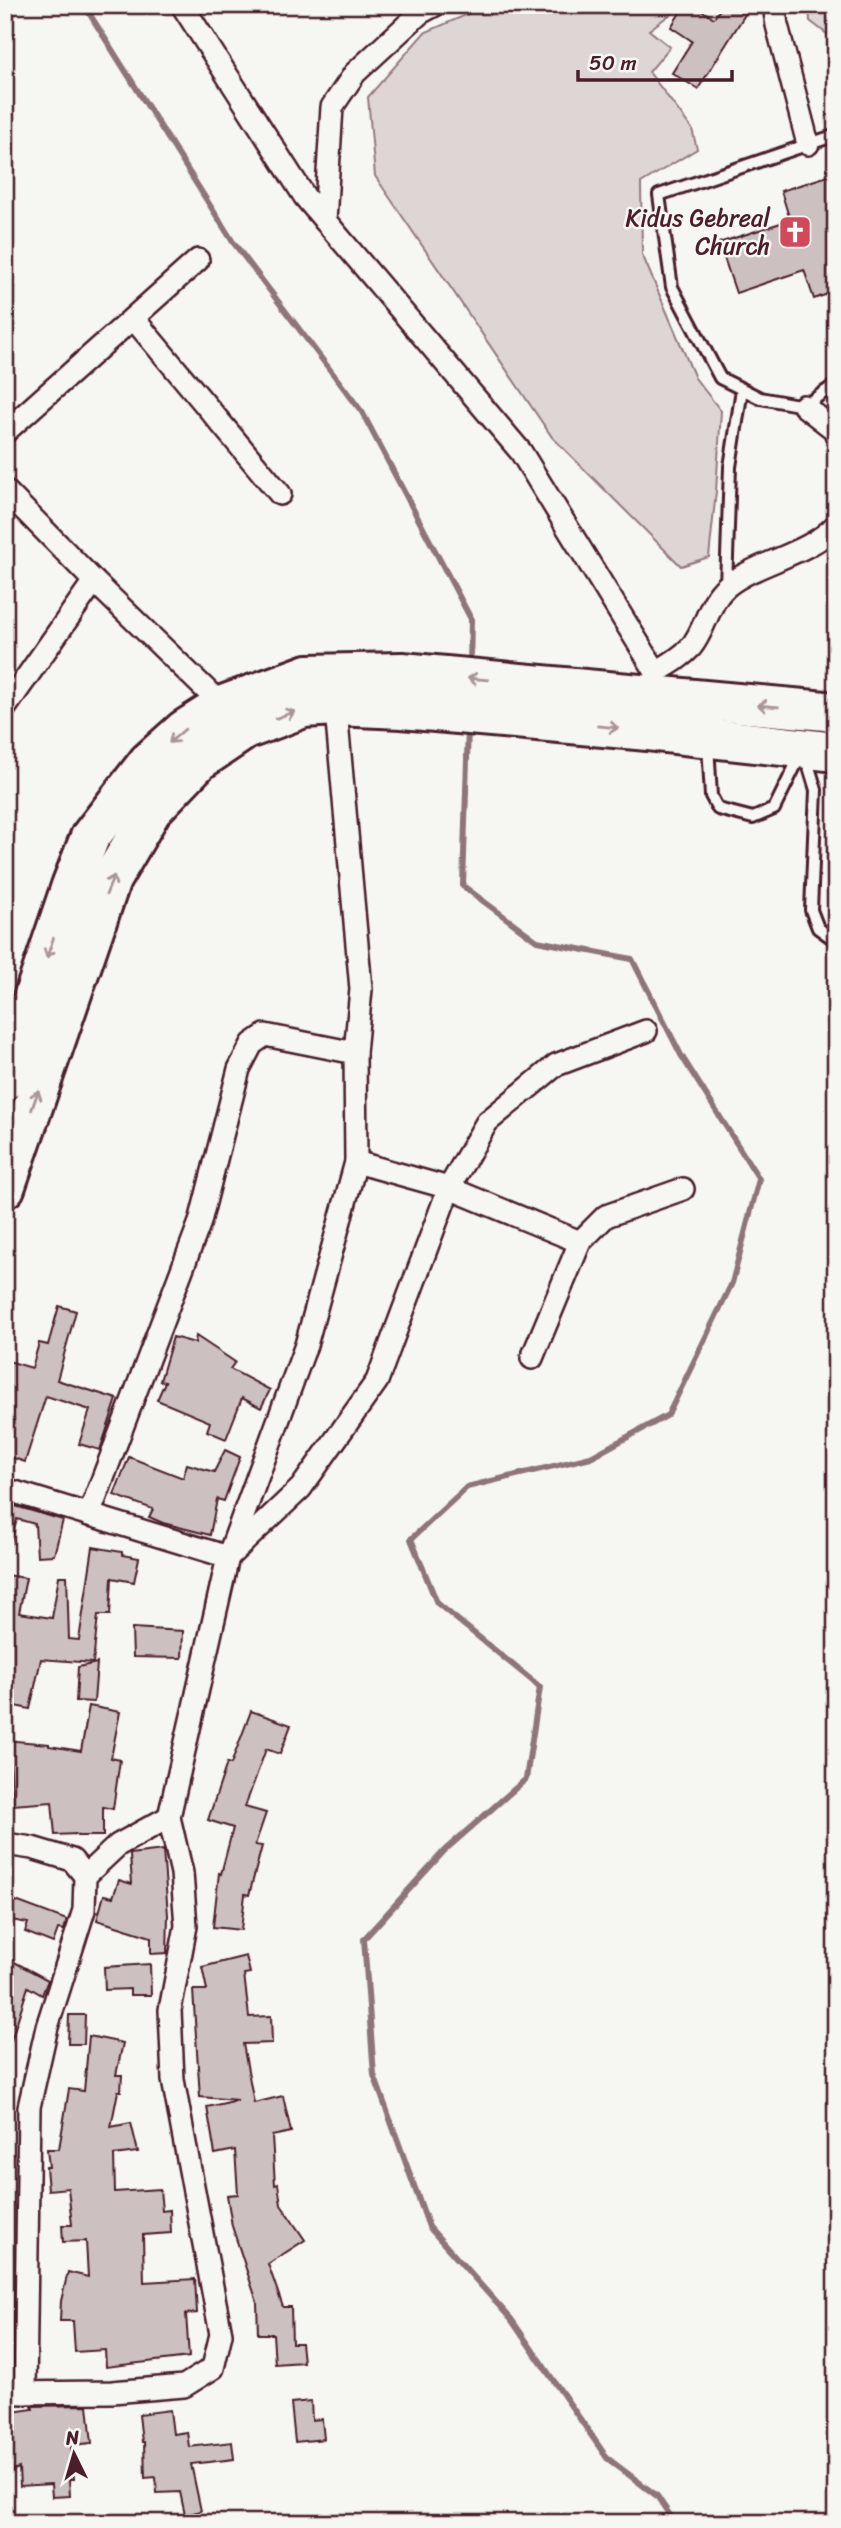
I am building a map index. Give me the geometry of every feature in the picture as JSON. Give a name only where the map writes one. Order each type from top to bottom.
[{"type":"highway","points":[[5,1080],[90,837],[148,762],[185,729],[234,718],[304,708],[334,689],[402,690],[543,703],[653,700],[836,712]]},
{"type":"highway","points":[[653,700],[708,737],[820,750]]},
{"type":"highway","points":[[5,1188],[111,880],[152,810],[200,761],[234,718]]},
{"type":"street","points":[[182,5],[305,197],[521,452],[653,700]]},
{"type":"street","points":[[325,221],[332,107],[355,73],[420,13],[435,5]]},
{"type":"street","points":[[775,5],[777,25],[808,144]]},
{"type":"street","points":[[5,432],[198,260]]},
{"type":"street","points":[[133,318],[280,494]]},
{"type":"street","points":[[804,406],[835,430],[836,434]]},
{"type":"street","points":[[5,490],[234,718]]},
{"type":"street","points":[[653,700],[677,660],[693,645],[712,605],[726,587],[798,550],[836,525]]},
{"type":"street","points":[[5,708],[94,581]]},
{"type":"street","points":[[5,1844],[32,1848],[72,1860],[85,1876],[84,1910],[47,2027],[29,2107],[15,2393],[112,2392],[184,2386],[213,2368],[222,2334],[173,2080],[170,2010],[186,1926],[182,1874],[169,1817],[228,1557],[306,1345],[356,1163],[355,1053],[360,989],[334,689]]},
{"type":"street","points":[[228,1557],[301,1488],[377,1381],[449,1188],[487,1122],[556,1065],[646,1031]]},
{"type":"street","points":[[89,1515],[200,1222],[239,1069],[252,1044],[265,1035],[355,1053]]},
{"type":"street","points":[[356,1163],[449,1188],[580,1242]]},
{"type":"street","points":[[532,1358],[580,1242],[606,1216],[683,1189]]},
{"type":"street","points":[[5,1489],[228,1557]]},
{"type":"street","points":[[85,1876],[118,1845],[169,1817]]},
{"type":"lane","points":[[836,135],[659,195],[672,287],[720,378],[760,398],[804,406],[836,384]]},
{"type":"lane","points":[[726,587],[730,467],[742,389]]},
{"type":"lane","points":[[708,737],[711,796],[718,809],[754,818],[774,810],[820,750]]},
{"type":"lane","points":[[820,750],[811,910],[818,928],[836,941]]},
{"type":"shaded area","points":[[489,5],[683,5],[649,30],[670,47],[649,72],[692,129],[697,149],[641,183],[642,254],[695,378],[721,411],[709,557],[681,566],[552,437],[375,176],[368,97],[424,33]]},
{"type":"shaded area","points":[[809,5],[836,5],[836,41],[810,21]]},
{"type":"building","points":[[685,5],[693,5],[714,18],[723,5],[751,5],[698,89],[672,73],[692,41],[671,27]]},
{"type":"building","name":"Kidus Gebreal Church","points":[[831,175],[836,190],[836,291],[814,299],[804,270],[736,293],[719,243],[790,220],[781,191]]},
{"type":"building","points":[[59,1306],[76,1311],[57,1380],[117,1399],[100,1450],[79,1444],[90,1410],[46,1396],[25,1462],[5,1455],[5,1360],[32,1368],[39,1343],[48,1345]]},
{"type":"building","points":[[196,1336],[235,1362],[230,1369],[270,1390],[261,1408],[242,1398],[226,1439],[207,1431],[210,1422],[157,1400],[165,1382],[160,1381],[173,1337],[195,1343]]},
{"type":"building","points":[[225,1450],[240,1457],[224,1501],[217,1499],[210,1535],[163,1523],[149,1517],[153,1509],[114,1495],[129,1457],[183,1478],[187,1464],[214,1472]]},
{"type":"building","points":[[5,1503],[63,1520],[54,1555],[37,1556],[35,1524],[17,1519],[10,1545],[5,1544]]},
{"type":"building","points":[[93,1547],[139,1558],[134,1582],[112,1578],[110,1615],[98,1615],[93,1663],[41,1659],[30,1709],[5,1704],[5,1575],[26,1578],[19,1613],[52,1618],[59,1576],[67,1576],[69,1639],[79,1640]]},
{"type":"building","points":[[132,1628],[183,1631],[182,1658],[133,1657]]},
{"type":"building","points":[[97,1663],[94,1702],[76,1701],[78,1667]]},
{"type":"building","points":[[89,1706],[120,1712],[111,1758],[120,1760],[113,1809],[103,1807],[103,1836],[55,1835],[52,1802],[13,1805],[10,1760],[5,1760],[5,1740],[49,1744],[81,1751]]},
{"type":"building","points":[[251,1711],[291,1725],[280,1754],[266,1749],[245,1807],[266,1813],[255,1845],[262,1846],[249,1895],[245,1894],[241,1930],[213,1927],[219,1873],[221,1874],[233,1828],[208,1820],[227,1763],[231,1764]]},
{"type":"building","points":[[163,1850],[168,1915],[167,1953],[151,1954],[151,1937],[97,1920],[104,1895],[113,1897],[119,1880],[132,1884],[130,1854]]},
{"type":"building","points":[[5,1897],[67,1920],[64,1930],[58,1929],[53,1943],[25,1932],[28,1923],[5,1919]]},
{"type":"building","points":[[246,1956],[250,1973],[244,1974],[249,2017],[271,2016],[272,2043],[243,2044],[254,2103],[283,2096],[291,2132],[272,2136],[275,2185],[278,2184],[281,2205],[305,2240],[268,2264],[283,2307],[291,2307],[292,2343],[301,2343],[303,2362],[275,2364],[273,2334],[258,2334],[257,2302],[232,2226],[227,2195],[238,2194],[235,2150],[215,2154],[207,2107],[238,2100],[200,2097],[193,1990],[207,1990],[202,1967]]},
{"type":"building","points":[[5,1957],[48,1980],[42,1995],[28,1987],[9,2047],[5,2046]]},
{"type":"building","points":[[150,1964],[151,1995],[130,1995],[130,1989],[105,1990],[104,1967]]},
{"type":"building","points":[[69,2015],[85,2015],[84,2044],[68,2044]]},
{"type":"building","points":[[89,2036],[123,2043],[116,2075],[122,2075],[121,2091],[118,2091],[111,2127],[131,2123],[138,2152],[114,2155],[115,2192],[160,2189],[162,2211],[170,2210],[171,2233],[143,2235],[144,2282],[195,2279],[197,2313],[186,2314],[189,2357],[106,2367],[105,2350],[75,2352],[73,2321],[60,2321],[61,2301],[68,2272],[88,2277],[86,2241],[63,2242],[62,2225],[72,2225],[68,2188],[48,2190],[47,2149],[59,2149],[69,2089],[84,2091]]},
{"type":"building","points":[[311,2401],[312,2420],[322,2419],[324,2439],[295,2442],[291,2403]]},
{"type":"building","points":[[88,2405],[92,2443],[71,2445],[74,2479],[69,2479],[70,2496],[52,2497],[51,2484],[20,2486],[19,2468],[5,2473],[5,2413],[33,2409],[32,2406]]},
{"type":"building","points":[[170,2410],[173,2434],[187,2432],[189,2447],[232,2442],[234,2459],[191,2464],[201,2511],[185,2515],[180,2492],[157,2493],[156,2477],[145,2478],[144,2442],[139,2414]]},
{"type":"waterway","points":[[84,5],[233,242],[362,412],[471,619],[470,667]]},
{"type":"waterway","points":[[468,727],[463,886],[537,941],[632,959],[681,1055],[759,1179],[732,1283],[668,1415],[591,1457],[467,1487],[411,1539],[437,1603],[540,1687],[526,1779],[445,1850],[364,1939],[374,2075],[429,2227],[511,2319],[607,2458],[657,2496],[675,2523]]},
{"type":"place","name":"Kidus Gebreal Church","points":[[795,232]]}]
